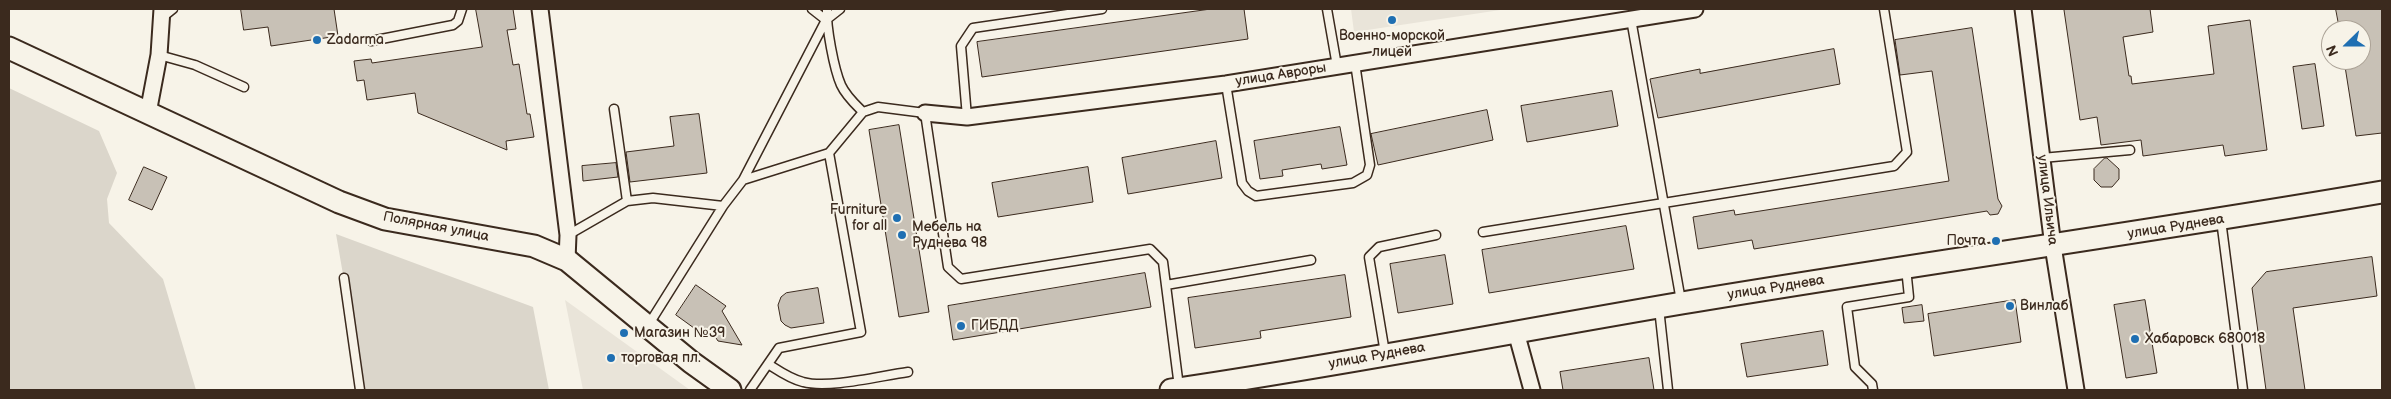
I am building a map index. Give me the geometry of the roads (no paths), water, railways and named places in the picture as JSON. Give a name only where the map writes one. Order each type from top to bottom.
[{"type":"main road","name":"Полярная улица","points":[[9,48],[340,202],[385,219],[534,246],[567,260],[730,390]]},
{"type":"main road","name":"улица Руднева","points":[[1175,390],[1234,386],[1386,354],[1681,303],[1906,266],[2222,220],[2382,192]]},
{"type":"street","points":[[540,9],[568,235],[567,260]]},
{"type":"street","name":"улица Авроры","points":[[925,113],[967,117],[1226,84],[1695,9]]},
{"type":"street","name":"улица Ильича","points":[[2023,9],[2053,246],[2076,390]]},
{"type":"street","points":[[148,113],[166,12]]},
{"type":"street","points":[[1516,332],[1532,390]]},
{"type":"lane","points":[[371,41],[453,25],[458,21],[462,9]]},
{"type":"lane","points":[[812,9],[826,20]]},
{"type":"lane","points":[[827,9],[826,20],[841,84],[848,98],[863,112]]},
{"type":"lane","points":[[648,326],[723,206],[743,180],[826,20],[840,9]]},
{"type":"lane","points":[[967,117],[961,46],[973,28],[1102,9]]},
{"type":"lane","points":[[1327,9],[1337,66]]},
{"type":"lane","points":[[1483,232],[1894,166],[1907,152],[1884,9]]},
{"type":"lane","points":[[1631,19],[1681,303]]},
{"type":"lane","points":[[159,55],[195,65],[244,87]]},
{"type":"lane","points":[[1226,84],[1242,183],[1248,191],[1256,196],[1353,183],[1367,175],[1370,165],[1356,63]]},
{"type":"lane","points":[[743,180],[829,153],[863,112],[878,107],[925,113],[948,267],[961,279],[1150,249],[1163,262],[1175,390]]},
{"type":"lane","points":[[614,109],[627,201]]},
{"type":"lane","points":[[2042,158],[2130,150]]},
{"type":"lane","points":[[750,390],[779,348],[861,332],[829,153]]},
{"type":"lane","points":[[568,235],[627,201],[653,198],[723,206]]},
{"type":"lane","points":[[2222,220],[2243,390]]},
{"type":"lane","points":[[1386,354],[1369,257],[1379,248],[1436,235]]},
{"type":"lane","points":[[1166,285],[1311,260]]},
{"type":"lane","points":[[1873,390],[1872,384],[1855,367],[1847,306],[1909,297],[1906,266]]},
{"type":"lane","points":[[344,278],[360,390]]},
{"type":"lane","points":[[1659,307],[1668,390]]},
{"type":"lane","points":[[768,364],[789,377],[821,385],[908,372]]},
{"type":"place","name":"Военно-морской лицей","points":[[1392,20]]},
{"type":"place","name":"Zadarma","points":[[317,40]]},
{"type":"place","name":"Furniture for all","points":[[897,218]]},
{"type":"place","name":"Мебель на Руднева 98","points":[[902,235]]},
{"type":"place","name":"Почта","points":[[1996,241]]},
{"type":"place","name":"Винлаб","points":[[2010,306]]},
{"type":"place","name":"ГИБДД","points":[[961,326]]},
{"type":"place","name":"Магазин №39","points":[[624,333]]},
{"type":"place","name":"Хабаровск 680018","points":[[2135,339]]},
{"type":"place","name":"торговая пл.","points":[[611,358]]}]
